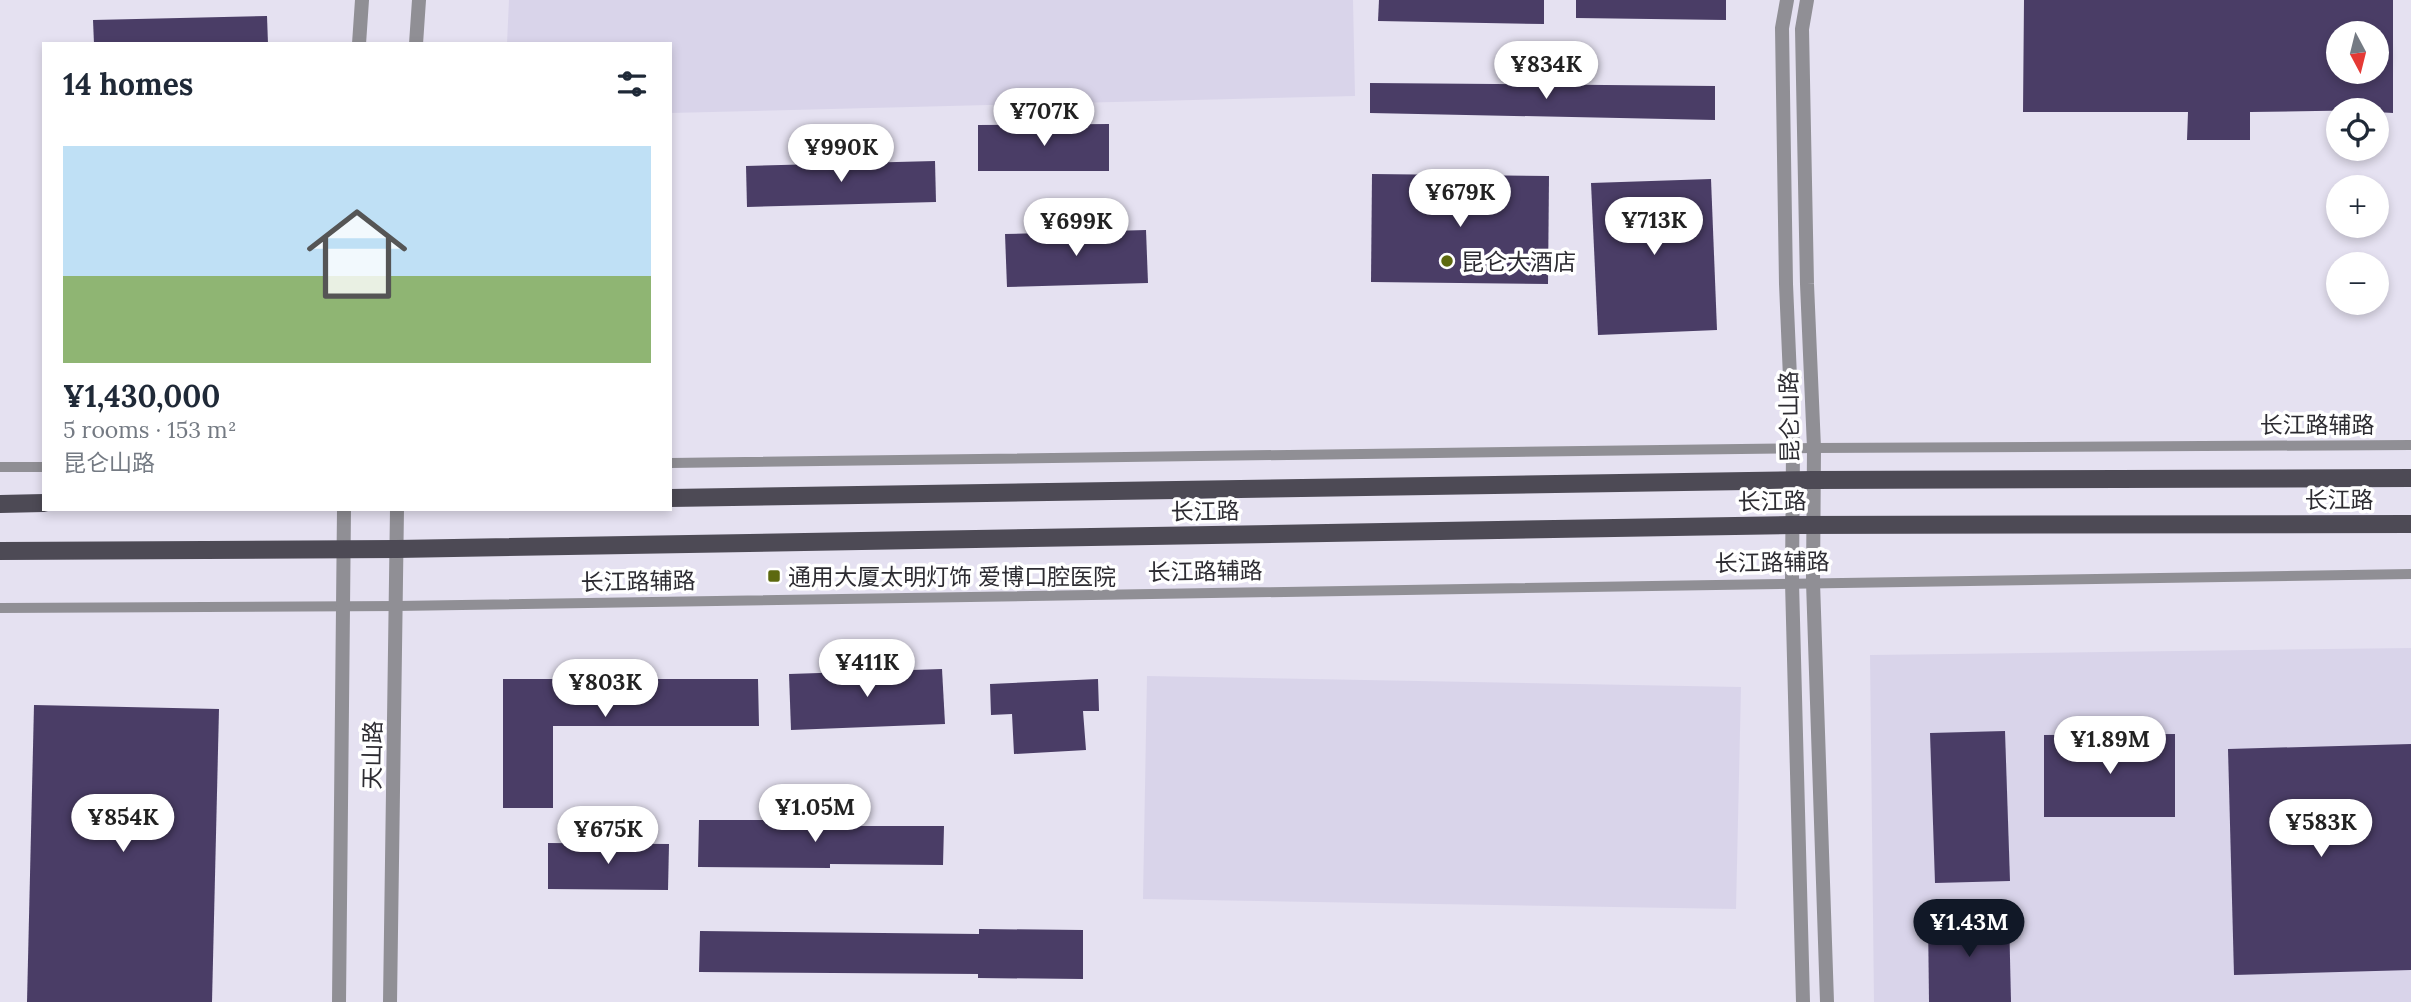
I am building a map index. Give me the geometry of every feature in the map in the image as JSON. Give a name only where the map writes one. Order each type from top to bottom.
[{"type":"main road","name":"长江路","points":[[672,498],[1792,480],[2411,478]]},
{"type":"main road","points":[[0,504],[42,503]]},
{"type":"main road","name":"长江路","points":[[0,551],[397,549],[1791,525],[2411,524]]},
{"type":"street","points":[[359,42],[362,0]]},
{"type":"street","points":[[416,42],[419,0]]},
{"type":"street","name":"昆仑山路","points":[[1787,0],[1783,28],[1786,284],[1793,448],[1792,582],[1803,1002]]},
{"type":"street","name":"昆仑山路","points":[[1807,0],[1802,29],[1807,284],[1814,448],[1813,582],[1827,1002]]},
{"type":"street","name":"天山路","points":[[339,1002],[344,511]]},
{"type":"street","name":"天山路","points":[[390,1002],[397,511]]},
{"type":"lane","name":"长江路辅路","points":[[672,463],[1793,448],[2411,444]]},
{"type":"lane","points":[[0,467],[42,467]]},
{"type":"lane","name":"长江路辅路","points":[[0,608],[397,606],[2411,574]]},
{"type":"shaded area","points":[[509,0],[1353,0],[1355,96],[672,113],[672,42],[507,42]]},
{"type":"shaded area","points":[[2411,648],[2411,1002],[1874,1002],[1870,655]]},
{"type":"shaded area","points":[[1147,676],[1741,687],[1736,909],[1143,899]]},
{"type":"building","points":[[1379,0],[1544,0],[1544,24],[1378,21]]},
{"type":"building","points":[[1576,0],[1726,0],[1726,20],[1576,18]]},
{"type":"building","points":[[2024,0],[2393,0],[2393,113],[2389,113],[2389,98],[2326,98],[2326,111],[2250,112],[2250,140],[2187,140],[2188,112],[2023,112]]},
{"type":"building","points":[[267,16],[268,42],[94,42],[93,20]]},
{"type":"building","points":[[1370,83],[1715,86],[1715,120],[1370,113]]},
{"type":"building","points":[[1109,124],[1109,171],[978,171],[978,125]]},
{"type":"building","points":[[935,161],[936,202],[747,207],[746,166]]},
{"type":"building","points":[[1372,174],[1549,176],[1548,284],[1371,282]]},
{"type":"building","points":[[1711,179],[1717,330],[1598,335],[1591,183]]},
{"type":"building","points":[[1146,230],[1148,283],[1007,287],[1005,234]]},
{"type":"building","points":[[942,669],[945,724],[791,730],[789,674]]},
{"type":"building","points":[[503,679],[758,679],[759,726],[553,726],[553,808],[503,808]]},
{"type":"building","points":[[1098,679],[1099,711],[1083,711],[1086,750],[1014,754],[1012,714],[991,715],[990,684]]},
{"type":"building","points":[[34,705],[219,709],[212,1002],[27,1002]]},
{"type":"building","points":[[2005,731],[2010,881],[1935,883],[1930,733]]},
{"type":"building","points":[[2175,734],[2175,817],[2044,817],[2044,735]]},
{"type":"building","points":[[2411,744],[2411,970],[2234,975],[2228,749]]},
{"type":"building","points":[[699,820],[830,820],[830,826],[944,826],[943,865],[698,867]]},
{"type":"building","points":[[548,843],[669,844],[668,890],[548,889]]},
{"type":"building","points":[[2009,915],[2011,1002],[1929,1002],[1928,917]]},
{"type":"building","points":[[979,929],[1083,930],[1083,979],[978,978],[978,974],[699,972],[700,931],[979,934]]},
{"type":"place","name":"昆仑大酒店","points":[[1447,261]]},
{"type":"place","name":"通用大厦太明灯饰 爱博口腔医院","points":[[774,576]]}]
